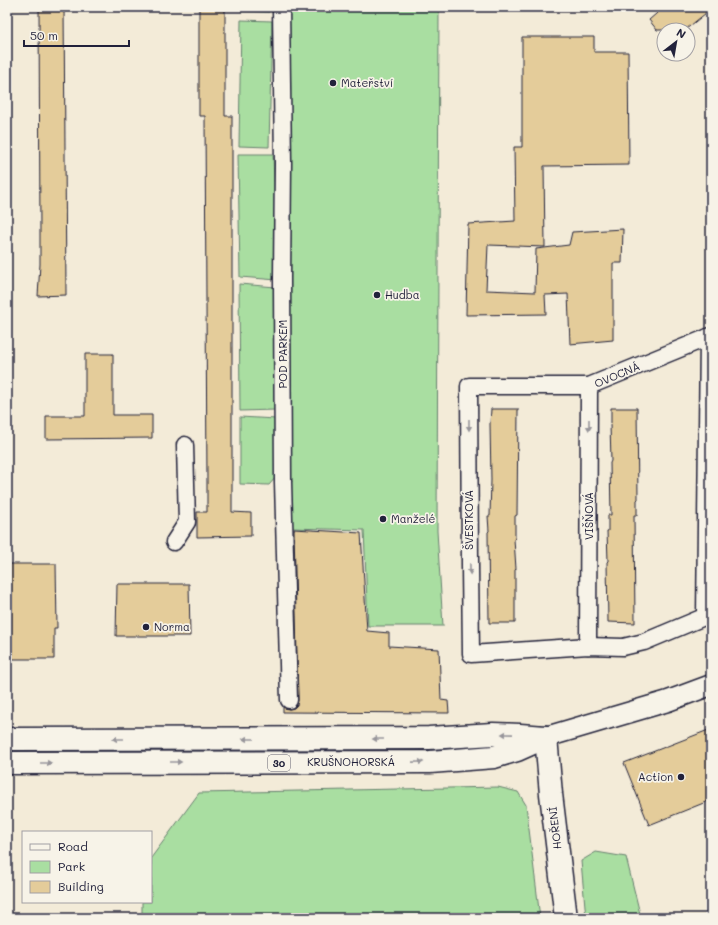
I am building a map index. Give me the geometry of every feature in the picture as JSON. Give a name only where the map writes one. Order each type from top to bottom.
[{"type":"main road","name":"KRUŠNOHORSKÁ","points":[[7,739],[421,738],[493,734],[546,737]]},
{"type":"main road","name":"KRUŠNOHORSKÁ","points":[[7,763],[430,762],[494,758],[546,737]]},
{"type":"main road","name":"HOŘENÍ","points":[[546,737],[551,794],[566,918]]},
{"type":"street","name":"POD PARKEM","points":[[281,7],[283,163],[283,482],[289,700]]},
{"type":"street","name":"OVOCNÁ","points":[[469,386],[589,386],[709,337]]},
{"type":"street","points":[[588,646],[623,647],[644,642],[708,615],[706,517],[709,337]]},
{"type":"street","name":"ŠVESTKOVÁ","points":[[469,386],[471,654],[588,646]]},
{"type":"street","name":"VIŠŇOVÁ","points":[[588,646],[589,386]]},
{"type":"street","points":[[174,542],[187,522],[185,445]]},
{"type":"street","name":"KRUŠNOHORSKÁ","points":[[546,737],[668,701],[711,685]]},
{"type":"green space","points":[[241,7],[269,7],[269,12],[241,11]]},
{"type":"green space","points":[[287,7],[439,7],[437,531],[443,626],[368,626],[364,530],[291,528]]},
{"type":"green space","points":[[241,20],[272,21],[269,147],[239,146]]},
{"type":"green space","points":[[238,154],[273,154],[277,280],[240,277]]},
{"type":"green space","points":[[239,284],[276,287],[275,410],[240,411]]},
{"type":"green space","points":[[240,417],[276,419],[276,477],[269,485],[240,484]]},
{"type":"green space","points":[[498,787],[518,792],[526,805],[540,918],[142,918],[142,903],[152,903],[152,857],[199,793]]},
{"type":"green space","points":[[596,852],[626,857],[641,918],[586,918],[581,861]]},
{"type":"building","points":[[39,7],[64,7],[66,295],[38,296],[40,264]]},
{"type":"building","points":[[199,7],[225,7],[225,116],[232,116],[232,512],[251,513],[251,536],[197,537],[197,512],[207,512],[205,116],[199,116]]},
{"type":"building","points":[[664,7],[711,7],[711,9],[695,22],[656,22],[656,29],[649,20]]},
{"type":"building","points":[[522,37],[594,37],[594,52],[628,52],[629,165],[544,166],[545,247],[488,245],[486,290],[535,292],[536,249],[569,245],[572,232],[623,229],[622,263],[613,263],[613,340],[570,344],[568,294],[545,295],[546,314],[466,315],[468,224],[515,221],[514,147],[522,147]]},
{"type":"building","points":[[85,354],[113,354],[113,415],[152,415],[152,438],[46,439],[46,416],[85,416]]},
{"type":"building","points":[[611,408],[637,408],[638,499],[637,515],[634,515],[635,623],[608,622],[607,531],[608,515],[611,515]]},
{"type":"building","points":[[491,409],[518,409],[517,515],[515,516],[514,539],[516,569],[515,623],[489,623],[488,516],[490,516]]},
{"type":"building","points":[[294,529],[361,533],[367,631],[389,633],[389,646],[439,649],[441,700],[448,701],[449,713],[283,712],[283,707],[289,709],[294,708],[297,705],[298,700]]},
{"type":"building","points":[[7,564],[56,564],[57,628],[54,628],[54,659],[7,659]]},
{"type":"building","points":[[117,584],[189,584],[190,636],[116,636]]},
{"type":"building","points":[[711,729],[711,800],[649,825],[624,763]]},
{"type":"place","name":"Mateřství","points":[[333,83]]},
{"type":"place","name":"Hudba","points":[[377,295]]},
{"type":"place","name":"Manželé","points":[[383,519]]},
{"type":"place","name":"Norma","points":[[146,627]]},
{"type":"place","name":"Action","points":[[681,777]]}]
